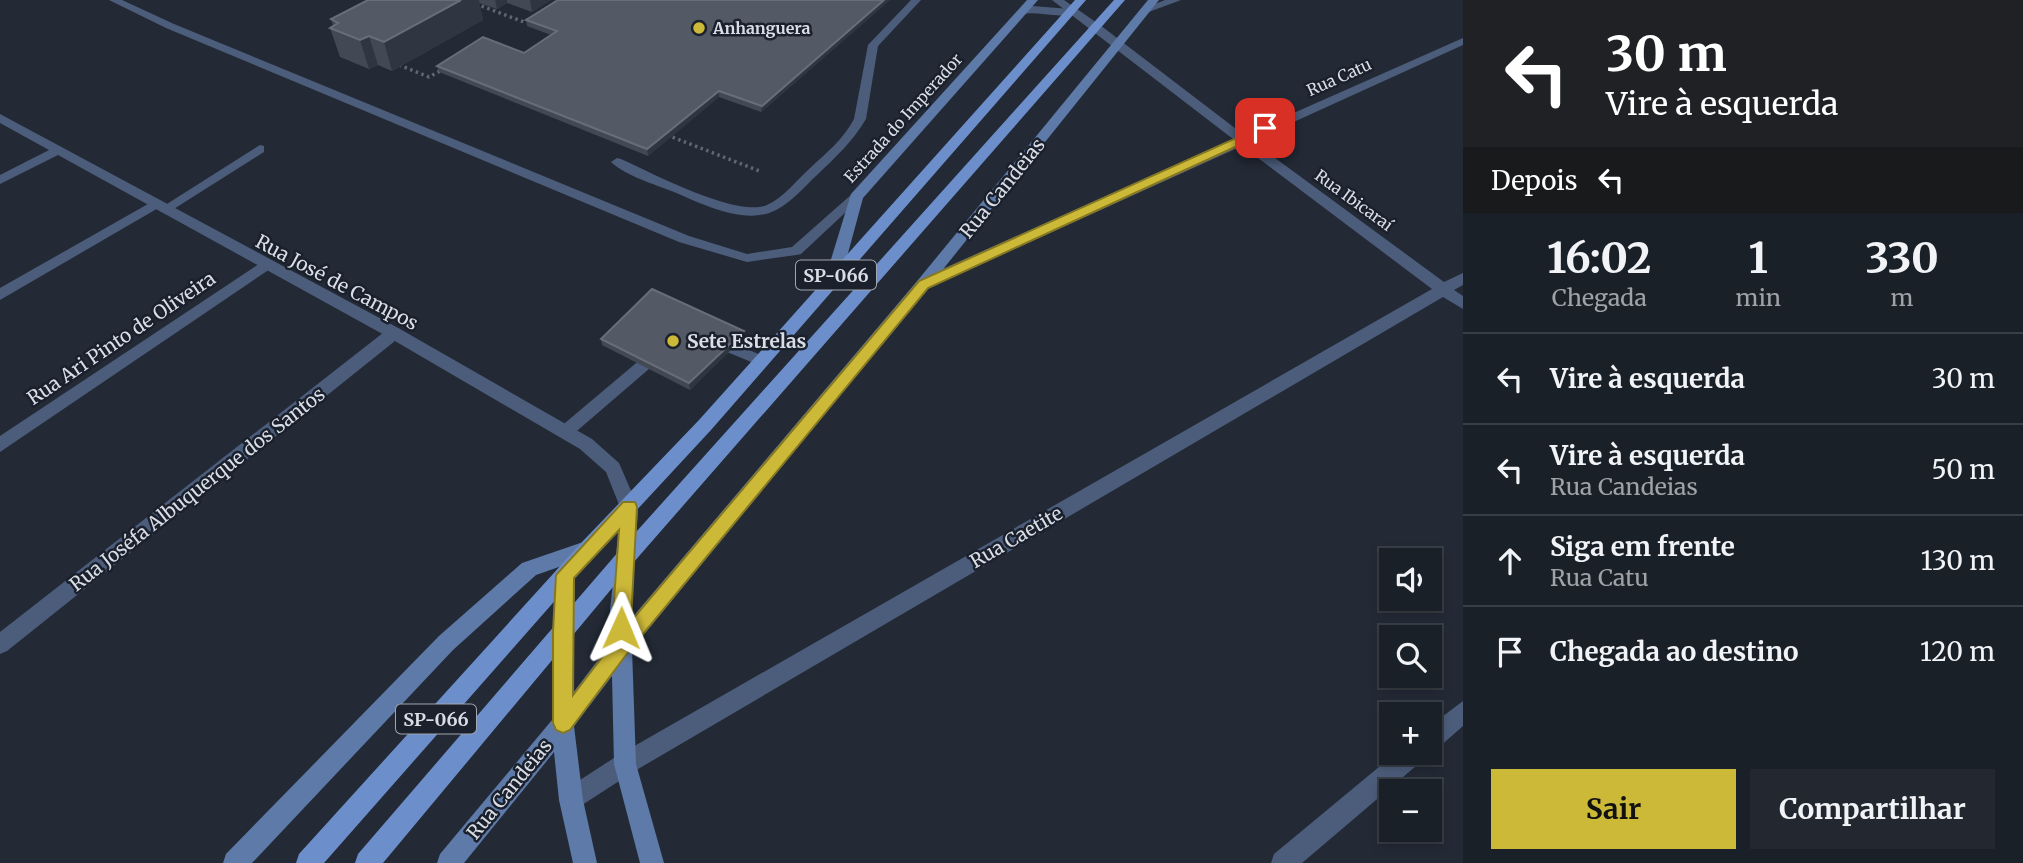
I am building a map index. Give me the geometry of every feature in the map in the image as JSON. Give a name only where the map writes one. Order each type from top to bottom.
[{"type":"main road","name":"Estrada do Imperador","points":[[833,279],[856,197],[1033,0]]},
{"type":"main road","name":"SP-066","points":[[367,863],[626,557],[1120,0]]},
{"type":"main road","name":"Rua Candeias","points":[[449,863],[563,723],[622,645],[923,284],[1154,0]]},
{"type":"main road","name":"SP-066","points":[[308,863],[589,548],[761,361],[1075,6]]},
{"type":"main road","points":[[629,507],[621,610],[625,764],[652,863]]},
{"type":"main road","points":[[235,863],[446,643],[529,569],[589,548]]},
{"type":"main road","points":[[565,575],[562,632],[563,723],[571,799],[585,863]]},
{"type":"street","name":"Rua Ibicaraí","points":[[1056,0],[1075,6],[1096,27],[1241,139],[1445,288],[1463,304]]},
{"type":"street","points":[[1146,10],[1176,0]]},
{"type":"street","points":[[1023,11],[1075,6]]},
{"type":"street","name":"Rua Catu","points":[[923,284],[1463,41]]},
{"type":"street","name":"Rua José de Campos","points":[[0,118],[265,265],[394,333],[586,444],[613,468],[629,507]]},
{"type":"street","points":[[0,180],[57,150]]},
{"type":"street","points":[[0,295],[160,206]]},
{"type":"street","name":"Rua Ari Pinto de Oliveira","points":[[0,445],[265,265]]},
{"type":"street","name":"Rua Caetite","points":[[571,799],[625,764],[1463,278]]},
{"type":"street","name":"Rua Joséfa Albuquerque dos Santos","points":[[0,644],[394,333]]},
{"type":"street","points":[[1442,730],[1463,712]]},
{"type":"street","points":[[1283,863],[1400,765]]},
{"type":"lane","points":[[114,0],[170,26],[684,239],[747,258],[796,251],[856,197]]},
{"type":"lane","points":[[617,162],[721,206],[757,213],[781,202],[856,127],[873,45],[916,0]]},
{"type":"lane","points":[[160,206],[260,149]]},
{"type":"lane","points":[[701,337],[717,341],[761,361]]},
{"type":"lane","points":[[565,432],[669,344]]},
{"type":"path","points":[[476,4],[524,22],[536,15]]},
{"type":"path","points":[[393,63],[429,78],[450,65]]},
{"type":"path","points":[[659,132],[762,172]]},
{"type":"building","points":[[368,0],[461,0],[384,42],[369,36],[360,40],[330,28],[338,23],[331,19]]},
{"type":"building","name":"Anhanguera","points":[[558,0],[884,0],[762,106],[719,91],[647,149],[437,66],[483,37],[524,53],[557,31],[526,20]]},
{"type":"building","name":"Sete Estrelas","points":[[652,289],[744,331],[689,383],[601,339]]},
{"type":"place","name":"Anhanguera","points":[[699,28]]},
{"type":"place","name":"Sete Estrelas","points":[[673,341]]},
{"type":"route","points":[[621,628],[629,507],[565,575],[562,632],[563,723],[622,645],[923,284],[1265,128]]}]
